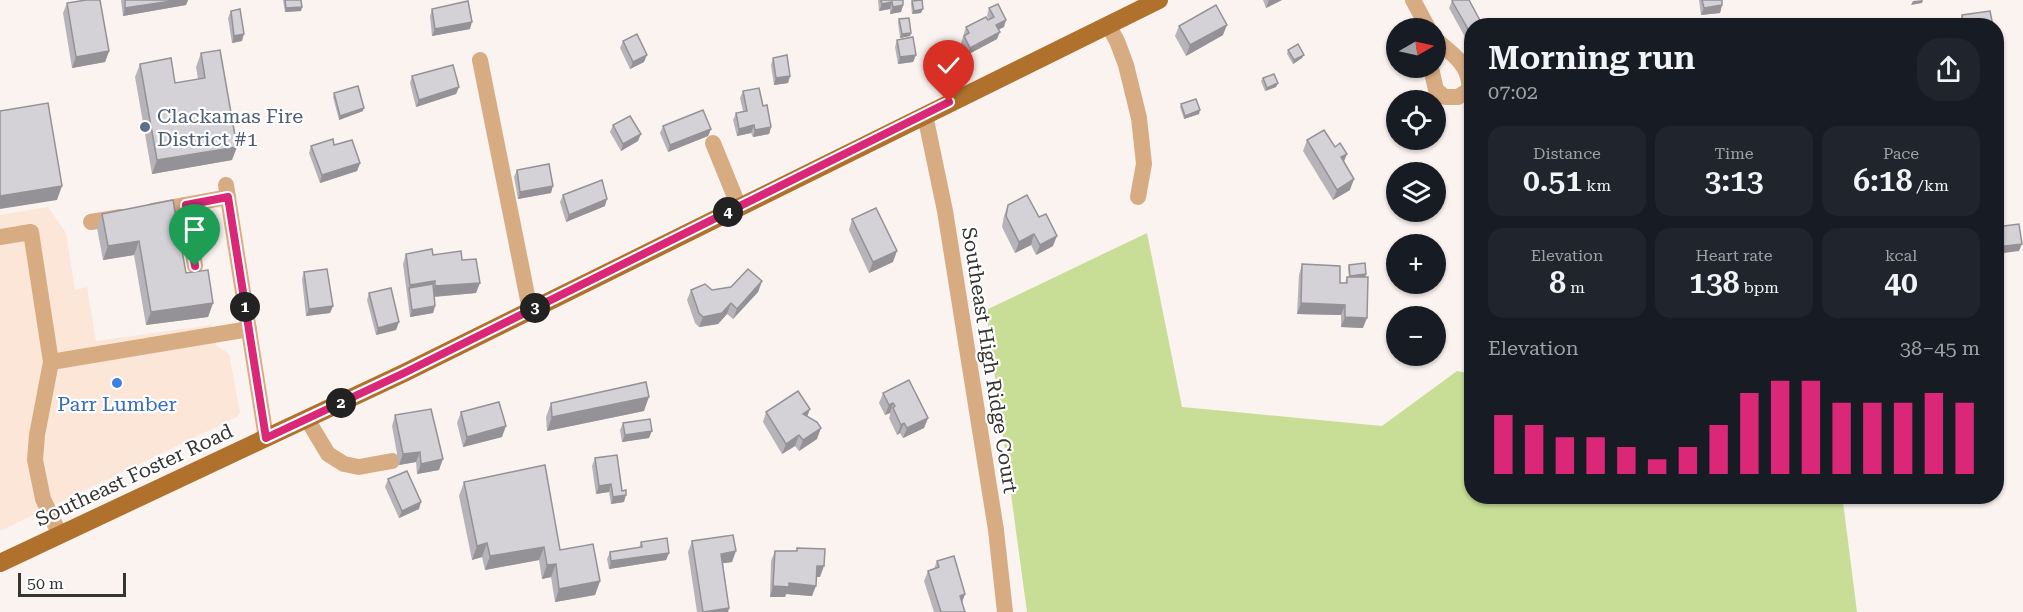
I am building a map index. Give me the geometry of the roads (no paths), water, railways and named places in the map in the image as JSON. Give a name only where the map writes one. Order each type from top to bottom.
[{"type":"main road","name":"Southeast Foster Road","points":[[0,563],[307,419],[1159,0]]},
{"type":"street","points":[[1413,0],[1423,18]]},
{"type":"street","points":[[1108,26],[1117,41],[1126,65],[1139,118],[1144,164],[1138,197]]},
{"type":"street","points":[[1446,48],[1464,67]]},
{"type":"street","points":[[480,60],[530,310]]},
{"type":"street","points":[[1433,78],[1436,90],[1445,97],[1458,97],[1464,93]]},
{"type":"street","name":"Southeast High Ridge Court","points":[[925,115],[945,211],[1002,567],[1005,612]]},
{"type":"street","points":[[713,143],[739,207]]},
{"type":"street","points":[[91,222],[186,205],[227,191],[266,438]]},
{"type":"street","points":[[186,205],[195,266]]},
{"type":"street","points":[[0,237],[31,232],[51,362],[37,435],[35,460],[43,499],[60,535]]},
{"type":"street","points":[[51,362],[249,329]]},
{"type":"street","points":[[307,419],[328,454],[344,464],[359,467],[392,461]]},
{"type":"place","name":"Clackamas Fire District #1","points":[[145,127]]},
{"type":"place","name":"Parr Lumber","points":[[117,383]]}]
